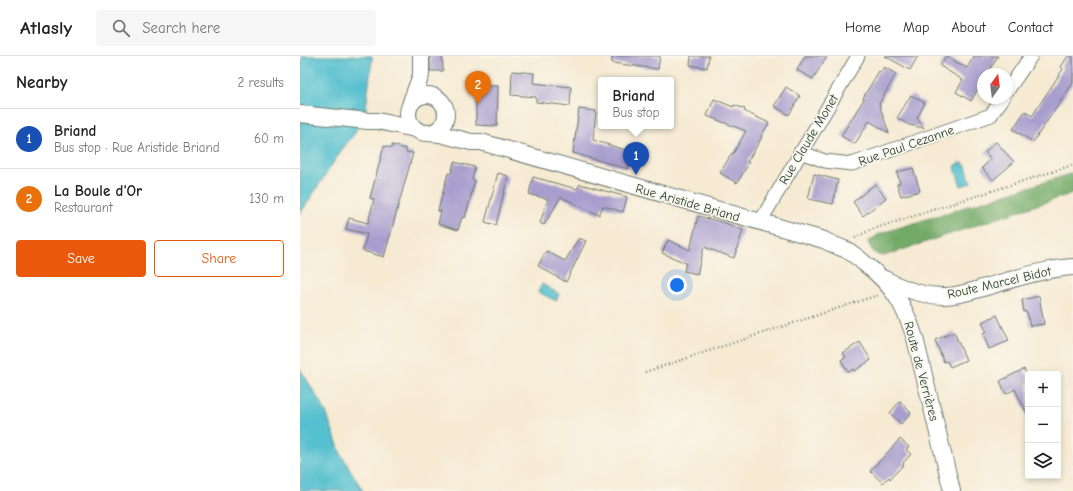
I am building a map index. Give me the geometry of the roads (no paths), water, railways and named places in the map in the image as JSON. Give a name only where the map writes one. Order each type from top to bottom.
[{"type":"street","points":[[373,121],[410,105],[417,97],[429,94],[438,98],[446,108],[445,122],[434,132],[421,131],[410,123],[407,117],[410,105],[421,75],[421,56]]},
{"type":"street","name":"Rue Claude Monet","points":[[760,222],[858,56]]},
{"type":"street","points":[[1013,82],[1031,56]]},
{"type":"street","name":"Rue Paul Cezanne","points":[[800,152],[825,161],[852,164],[990,116],[998,104]]},
{"type":"street","name":"Rue Aristide Briand","points":[[300,114],[373,121],[440,134],[471,142],[480,142],[824,240],[843,249]]},
{"type":"street","name":"Rue Aristide Briand","points":[[446,116],[480,142]]},
{"type":"street","name":"Route de Verrières","points":[[843,249],[857,257],[880,276],[892,290],[905,310],[916,338],[952,491]]},
{"type":"street","name":"Route Marcel Bidot","points":[[880,276],[905,289],[931,296],[945,296],[966,293],[1035,273],[1073,267]]},
{"type":"water","points":[[302,56],[372,56],[372,59],[366,108],[354,134],[341,151],[300,214],[300,68]]},
{"type":"water","points":[[958,163],[963,163],[966,166],[971,183],[961,186],[955,168]]},
{"type":"water","points":[[542,284],[559,294],[556,301],[538,292]]},
{"type":"water","points":[[300,368],[326,412],[341,454],[363,491],[300,491]]},
{"type":"place","name":"La Boule d'Or","points":[[478,104]]},
{"type":"place","name":"Briand","points":[[636,175]]}]
